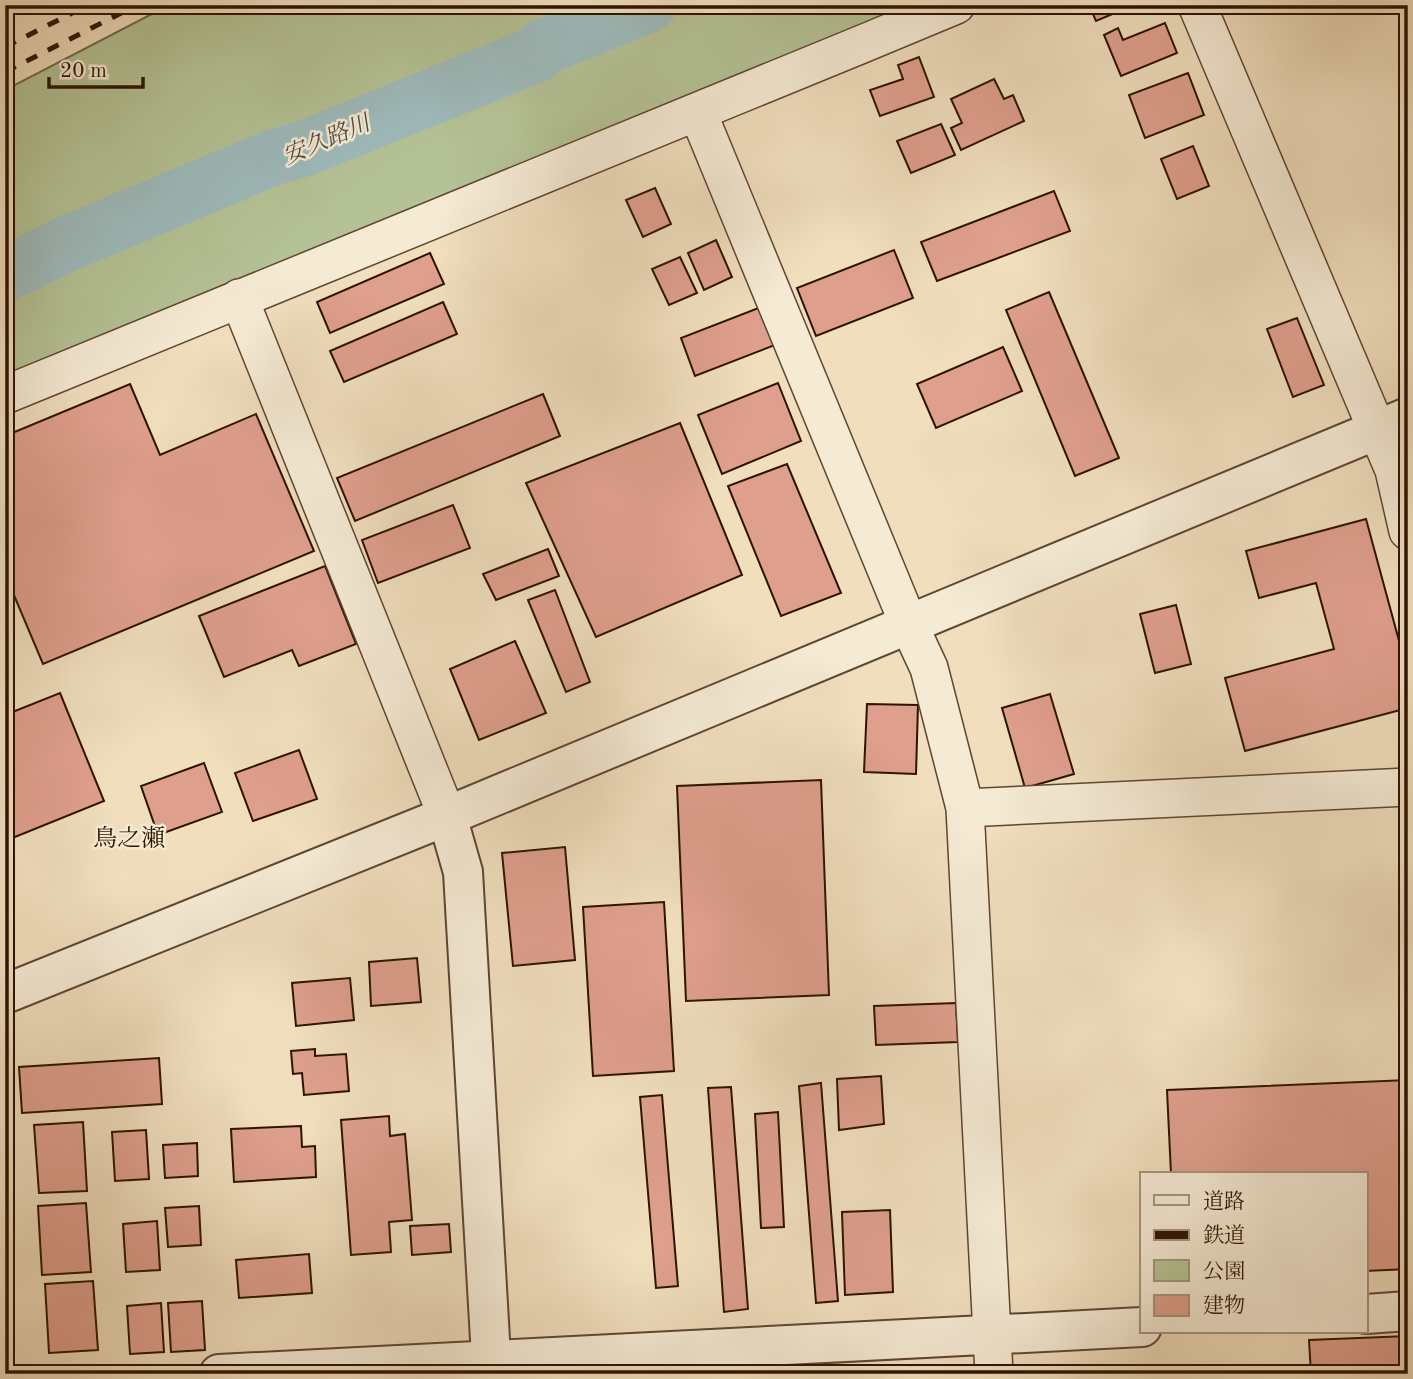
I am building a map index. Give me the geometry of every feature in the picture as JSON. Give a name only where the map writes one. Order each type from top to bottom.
[{"type":"street","points":[[5,395],[956,5]]},
{"type":"street","points":[[1197,5],[1392,423],[1394,470],[1408,531]]},
{"type":"street","points":[[698,113],[929,668],[965,808],[994,1374]]},
{"type":"street","points":[[239,298],[447,816],[463,872],[491,1366]]},
{"type":"street","points":[[5,994],[447,816],[1392,423]]},
{"type":"street","points":[[965,808],[1408,787]]},
{"type":"street","points":[[1368,1314],[1408,1311]]},
{"type":"street","points":[[219,1374],[491,1366],[1140,1327]]},
{"type":"green space","points":[[169,5],[919,5],[5,392],[5,90]]},
{"type":"building","points":[[1089,5],[1111,5],[1115,13],[1096,21]]},
{"type":"building","points":[[1165,23],[1177,53],[1121,76],[1104,35],[1118,28],[1123,40]]},
{"type":"building","points":[[919,57],[934,97],[880,116],[870,90],[903,79],[898,65]]},
{"type":"building","points":[[1188,73],[1204,115],[1145,138],[1129,95]]},
{"type":"building","points":[[994,79],[1004,99],[1013,95],[1024,121],[961,150],[951,128],[962,123],[951,99]]},
{"type":"building","points":[[941,124],[955,155],[911,173],[897,141]]},
{"type":"building","points":[[1193,146],[1209,186],[1177,199],[1161,159]]},
{"type":"building","points":[[655,188],[671,224],[643,237],[626,200]]},
{"type":"building","points":[[1054,191],[1070,231],[937,281],[921,242]]},
{"type":"building","points":[[716,240],[732,277],[704,290],[688,253]]},
{"type":"building","points":[[894,250],[913,298],[816,336],[797,288]]},
{"type":"building","points":[[430,253],[444,284],[330,333],[317,302]]},
{"type":"building","points":[[680,257],[697,293],[669,305],[652,269]]},
{"type":"building","points":[[1049,292],[1119,458],[1075,476],[1006,310]]},
{"type":"building","points":[[443,302],[457,334],[344,382],[330,351]]},
{"type":"building","points":[[761,307],[775,345],[695,376],[681,338]]},
{"type":"building","points":[[1297,318],[1324,385],[1293,397],[1267,329]]},
{"type":"building","points":[[1003,347],[1022,391],[936,428],[917,384]]},
{"type":"building","points":[[778,383],[801,441],[722,474],[698,415]]},
{"type":"building","points":[[130,384],[160,455],[256,414],[314,551],[43,664],[5,574],[5,436]]},
{"type":"building","points":[[543,394],[560,436],[355,521],[337,478]]},
{"type":"building","points":[[680,423],[742,575],[596,637],[526,483]]},
{"type":"building","points":[[787,464],[841,593],[781,616],[728,486]]},
{"type":"building","points":[[453,505],[470,548],[378,583],[362,540]]},
{"type":"building","points":[[1366,519],[1408,674],[1408,708],[1245,751],[1225,678],[1334,649],[1316,583],[1259,598],[1246,551]]},
{"type":"building","points":[[548,549],[559,576],[496,600],[483,574]]},
{"type":"building","points":[[325,566],[356,644],[299,666],[292,650],[224,677],[199,616]]},
{"type":"building","points":[[555,590],[590,682],[566,692],[528,600]]},
{"type":"building","points":[[1176,605],[1191,664],[1155,673],[1140,614]]},
{"type":"building","points":[[515,641],[546,713],[479,740],[450,669]]},
{"type":"building","points":[[60,693],[104,801],[5,841],[5,715]]},
{"type":"building","points":[[1050,694],[1074,774],[1025,788],[1002,708]]},
{"type":"building","points":[[867,704],[918,705],[916,774],[864,772]]},
{"type":"building","points":[[299,750],[317,799],[253,821],[235,773]]},
{"type":"building","points":[[204,763],[222,812],[158,835],[141,786]]},
{"type":"building","points":[[821,780],[829,995],[686,1001],[677,786]]},
{"type":"building","points":[[565,847],[575,960],[513,966],[502,853]]},
{"type":"building","points":[[664,902],[674,1071],[593,1076],[583,907]]},
{"type":"building","points":[[417,958],[421,1002],[371,1006],[369,962]]},
{"type":"building","points":[[350,978],[354,1020],[296,1026],[292,983]]},
{"type":"building","points":[[956,1003],[958,1042],[876,1045],[874,1006]]},
{"type":"building","points":[[315,1049],[315,1056],[346,1054],[349,1091],[304,1095],[302,1073],[293,1074],[291,1051]]},
{"type":"building","points":[[159,1058],[162,1104],[22,1113],[19,1067]]},
{"type":"building","points":[[881,1076],[884,1124],[839,1130],[837,1079]]},
{"type":"building","points":[[1408,1080],[1408,1269],[1368,1271],[1368,1172],[1171,1172],[1167,1090]]},
{"type":"building","points":[[821,1083],[838,1301],[816,1303],[799,1086]]},
{"type":"building","points":[[731,1087],[748,1309],[724,1312],[708,1088]]},
{"type":"building","points":[[662,1095],[678,1286],[656,1288],[640,1097]]},
{"type":"building","points":[[778,1112],[784,1227],[761,1228],[755,1114]]},
{"type":"building","points":[[389,1116],[390,1136],[405,1134],[412,1220],[389,1222],[391,1252],[351,1255],[341,1120]]},
{"type":"building","points":[[83,1122],[87,1191],[39,1193],[34,1125]]},
{"type":"building","points":[[301,1126],[302,1147],[315,1146],[316,1177],[234,1182],[231,1129]]},
{"type":"building","points":[[146,1130],[149,1179],[115,1181],[112,1132]]},
{"type":"building","points":[[197,1143],[198,1176],[165,1178],[163,1145]]},
{"type":"building","points":[[86,1203],[91,1272],[42,1275],[38,1206]]},
{"type":"building","points":[[199,1206],[201,1245],[168,1247],[165,1208]]},
{"type":"building","points":[[890,1210],[893,1292],[845,1295],[842,1212]]},
{"type":"building","points":[[157,1221],[160,1270],[126,1272],[123,1224]]},
{"type":"building","points":[[449,1224],[451,1252],[412,1255],[410,1226]]},
{"type":"building","points":[[309,1254],[312,1293],[239,1298],[236,1260]]},
{"type":"building","points":[[93,1281],[98,1350],[49,1353],[45,1284]]},
{"type":"building","points":[[202,1301],[205,1350],[171,1352],[168,1303]]},
{"type":"building","points":[[161,1303],[164,1352],[130,1354],[127,1306]]},
{"type":"building","points":[[1408,1336],[1408,1374],[1311,1374],[1309,1340]]},
{"type":"waterway","name":"安久路川","points":[[5,273],[64,245],[274,157],[303,149],[537,54],[543,47],[648,5]]},
{"type":"railway","points":[[5,47],[88,5]]},
{"type":"railway","points":[[5,72],[137,5]]},
{"type":"district","name":"鳥之瀬","points":[[129,838]]}]
